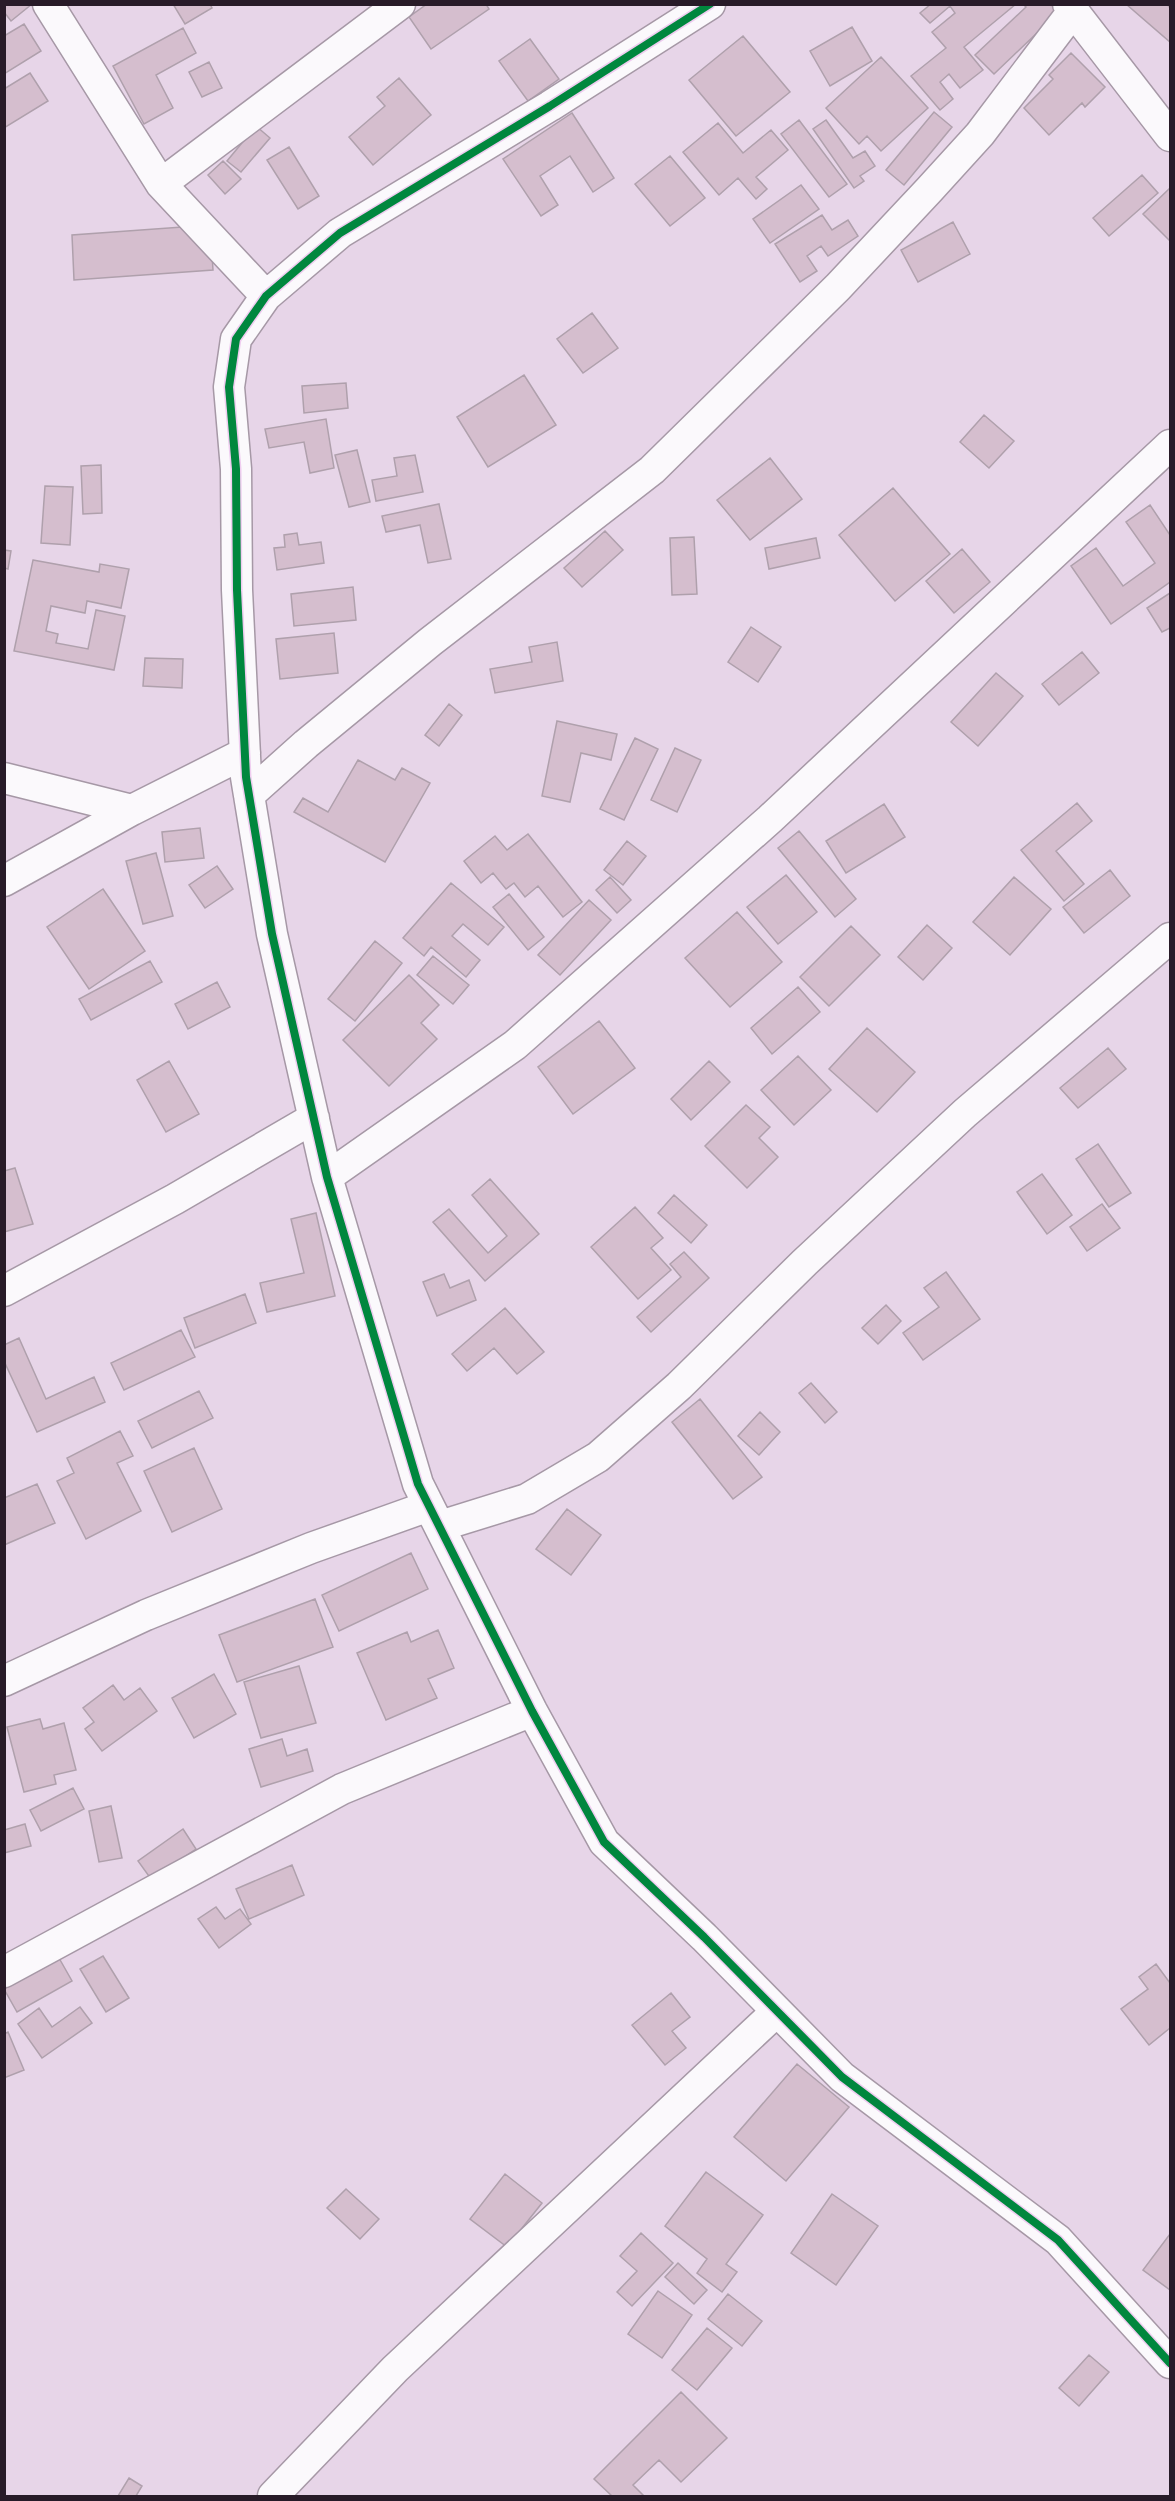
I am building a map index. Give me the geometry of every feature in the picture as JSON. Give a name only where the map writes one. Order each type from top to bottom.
[{"type":"street","points":[[48,4],[161,184],[266,296]]},
{"type":"street","points":[[161,184],[400,4]]},
{"type":"street","points":[[710,4],[550,106],[340,233],[266,296],[236,339],[230,387],[236,469],[237,590],[245,753],[249,795],[272,934],[327,1177],[418,1484],[532,1711],[604,1842],[704,1937],[842,2077],[1058,2240],[1170,2363]]},
{"type":"street","points":[[249,795],[306,744],[430,642],[652,470],[838,287],[929,190],[980,134],[1079,10],[1170,136]]},
{"type":"street","points":[[327,1177],[515,1045],[770,819],[1170,445]]},
{"type":"street","points":[[4,881],[132,810],[245,753]]},
{"type":"street","points":[[4,778],[132,810]]},
{"type":"street","points":[[4,1681],[146,1615],[311,1548],[434,1516],[527,1499],[598,1457],[679,1386],[806,1262],[965,1113],[1170,938]]},
{"type":"street","points":[[4,1291],[175,1199],[314,1118]]},
{"type":"street","points":[[4,1972],[342,1789],[532,1711]]},
{"type":"street","points":[[273,2496],[395,2369],[777,2012]]},
{"type":"building","points":[[4,4],[32,4],[11,21],[4,12]]},
{"type":"building","points":[[173,4],[210,4],[212,8],[185,24]]},
{"type":"building","points":[[427,4],[486,4],[489,9],[431,49],[409,17]]},
{"type":"building","points":[[931,4],[1016,4],[964,47],[983,70],[960,88],[949,74],[940,82],[953,99],[940,110],[911,76],[946,48],[932,32],[955,13],[950,6],[930,23],[920,13]]},
{"type":"building","points":[[1023,4],[1056,4],[1061,10],[994,74],[975,55],[1026,7]]},
{"type":"building","points":[[1126,4],[1167,4],[1170,8],[1170,42]]},
{"type":"building","points":[[24,24],[41,51],[4,74],[4,36]]},
{"type":"building","points":[[852,27],[872,61],[830,86],[810,51]]},
{"type":"building","points":[[183,28],[196,53],[156,75],[173,108],[144,124],[113,66]]},
{"type":"building","points":[[743,36],[790,92],[736,136],[689,80]]},
{"type":"building","points":[[530,39],[559,79],[528,101],[499,61]]},
{"type":"building","points":[[1071,53],[1105,87],[1085,107],[1082,103],[1049,135],[1024,108],[1053,79],[1049,75]]},
{"type":"building","points":[[881,57],[928,108],[881,151],[867,136],[859,144],[826,108]]},
{"type":"building","points":[[209,62],[222,88],[202,97],[189,72]]},
{"type":"building","points":[[30,73],[48,101],[4,128],[4,89]]},
{"type":"building","points":[[399,78],[431,115],[373,165],[349,137],[385,106],[377,97]]},
{"type":"building","points":[[934,112],[952,127],[904,185],[886,170]]},
{"type":"building","points":[[572,113],[614,178],[593,192],[570,156],[540,176],[558,205],[541,216],[503,159]]},
{"type":"building","points":[[799,120],[847,184],[829,197],[781,134]]},
{"type":"building","points":[[826,120],[853,158],[865,151],[875,166],[860,176],[864,181],[854,188],[813,129]]},
{"type":"building","points":[[718,123],[743,153],[771,130],[788,150],[756,177],[767,189],[756,199],[738,178],[719,195],[683,152]]},
{"type":"building","points":[[256,126],[270,138],[241,172],[227,161]]},
{"type":"building","points":[[289,147],[319,196],[298,209],[267,160]]},
{"type":"building","points":[[670,156],[705,198],[670,226],[635,184]]},
{"type":"building","points":[[223,161],[241,179],[225,194],[208,175]]},
{"type":"building","points":[[1142,175],[1158,193],[1109,236],[1093,218]]},
{"type":"building","points":[[801,185],[819,209],[770,243],[753,219]]},
{"type":"building","points":[[1170,188],[1170,241],[1143,214]]},
{"type":"building","points":[[822,215],[832,230],[848,220],[858,236],[828,256],[821,246],[807,256],[817,271],[800,282],[775,244]]},
{"type":"building","points":[[953,222],[970,254],[918,282],[901,250]]},
{"type":"building","points":[[210,225],[213,270],[74,280],[72,235]]},
{"type":"building","points":[[592,313],[618,348],[583,373],[557,339]]},
{"type":"building","points":[[524,375],[556,425],[488,467],[457,417]]},
{"type":"building","points":[[346,383],[348,408],[304,413],[302,386]]},
{"type":"building","points":[[984,415],[1014,441],[989,468],[960,442]]},
{"type":"building","points":[[326,419],[334,468],[310,473],[304,442],[269,448],[265,429]]},
{"type":"building","points":[[357,450],[370,502],[349,507],[335,455]]},
{"type":"building","points":[[415,455],[423,492],[376,501],[372,480],[397,476],[394,458]]},
{"type":"building","points":[[770,458],[802,499],[750,540],[717,500]]},
{"type":"building","points":[[101,465],[102,513],[83,514],[81,466]]},
{"type":"building","points":[[45,486],[73,487],[70,545],[41,543]]},
{"type":"building","points":[[893,488],[950,554],[895,601],[839,535]]},
{"type":"building","points":[[439,504],[451,559],[428,563],[420,525],[386,532],[382,516]]},
{"type":"building","points":[[1150,505],[1170,535],[1170,582],[1111,624],[1071,566],[1096,548],[1123,586],[1155,563],[1126,522]]},
{"type":"building","points":[[605,531],[623,550],[582,587],[564,568]]},
{"type":"building","points":[[297,533],[299,545],[321,542],[324,563],[277,570],[274,548],[285,547],[284,535]]},
{"type":"building","points":[[694,537],[697,594],[672,595],[670,538]]},
{"type":"building","points":[[816,538],[820,558],[769,569],[765,548]]},
{"type":"building","points":[[962,549],[990,582],[954,613],[926,581]]},
{"type":"building","points":[[4,550],[11,551],[8,569],[4,568]]},
{"type":"building","points":[[33,560],[99,572],[100,564],[129,569],[121,608],[87,601],[85,613],[51,606],[46,631],[58,634],[56,643],[88,649],[96,610],[125,616],[114,670],[14,651]]},
{"type":"building","points":[[353,587],[356,620],[294,626],[291,594]]},
{"type":"building","points":[[1170,593],[1170,628],[1162,632],[1147,608]]},
{"type":"building","points":[[751,627],[781,647],[758,682],[728,662]]},
{"type":"building","points":[[334,633],[338,673],[280,679],[276,639]]},
{"type":"building","points":[[557,642],[563,681],[495,693],[490,669],[532,662],[529,647]]},
{"type":"building","points":[[1082,652],[1099,673],[1059,705],[1042,684]]},
{"type":"building","points":[[145,658],[183,659],[182,688],[143,686]]},
{"type":"building","points":[[996,673],[1023,696],[978,746],[951,722]]},
{"type":"building","points":[[449,704],[462,715],[439,746],[425,735]]},
{"type":"building","points":[[557,721],[617,734],[611,760],[581,753],[570,802],[542,796]]},
{"type":"building","points":[[635,738],[658,749],[624,820],[600,809]]},
{"type":"building","points":[[675,748],[701,760],[677,812],[651,800]]},
{"type":"building","points":[[358,760],[395,780],[402,768],[430,783],[385,862],[294,812],[303,798],[328,812]]},
{"type":"building","points":[[1077,803],[1092,821],[1056,851],[1084,884],[1064,901],[1021,850]]},
{"type":"building","points":[[884,804],[905,837],[846,873],[826,841]]},
{"type":"building","points":[[200,828],[204,858],[165,862],[162,832]]},
{"type":"building","points":[[799,831],[856,899],[835,917],[778,848]]},
{"type":"building","points":[[528,834],[582,902],[563,917],[538,886],[525,897],[514,883],[506,889],[493,873],[481,883],[464,861],[495,836],[507,850]]},
{"type":"building","points":[[627,841],[646,856],[623,885],[604,870]]},
{"type":"building","points":[[156,853],[173,916],[143,924],[126,861]]},
{"type":"building","points":[[217,866],[233,889],[205,908],[189,885]]},
{"type":"building","points":[[1110,870],[1130,896],[1084,933],[1063,907]]},
{"type":"building","points":[[786,875],[817,912],[778,944],[747,907]]},
{"type":"building","points":[[610,877],[631,900],[617,913],[596,890]]},
{"type":"building","points":[[1014,877],[1051,909],[1010,955],[973,922]]},
{"type":"building","points":[[451,883],[504,927],[488,945],[463,924],[452,936],[480,960],[466,977],[431,947],[424,956],[403,938]]},
{"type":"building","points":[[103,889],[145,951],[89,989],[47,927]]},
{"type":"building","points":[[509,894],[544,937],[528,950],[493,907]]},
{"type":"building","points":[[589,900],[611,920],[560,975],[538,955]]},
{"type":"building","points":[[737,912],[782,962],[730,1007],[685,958]]},
{"type":"building","points":[[927,925],[952,948],[923,980],[898,957]]},
{"type":"building","points":[[851,926],[880,955],[829,1006],[800,977]]},
{"type":"building","points":[[375,941],[402,963],[355,1021],[328,999]]},
{"type":"building","points":[[433,956],[469,985],[453,1004],[417,975]]},
{"type":"building","points":[[150,961],[162,982],[91,1020],[79,999]]},
{"type":"building","points":[[409,975],[439,1005],[421,1023],[437,1039],[389,1086],[343,1040]]},
{"type":"building","points":[[217,982],[230,1007],[188,1029],[175,1004]]},
{"type":"building","points":[[798,987],[820,1012],[772,1054],[751,1028]]},
{"type":"building","points":[[599,1021],[635,1068],[573,1114],[538,1067]]},
{"type":"building","points":[[867,1028],[915,1072],[877,1112],[829,1069]]},
{"type":"building","points":[[1108,1048],[1126,1069],[1078,1108],[1060,1088]]},
{"type":"building","points":[[798,1056],[831,1090],[794,1125],[761,1090]]},
{"type":"building","points":[[169,1061],[199,1114],[166,1132],[137,1080]]},
{"type":"building","points":[[709,1061],[730,1082],[691,1120],[671,1099]]},
{"type":"building","points":[[746,1105],[770,1127],[759,1138],[778,1157],[747,1188],[705,1146]]},
{"type":"building","points":[[1098,1144],[1131,1193],[1109,1207],[1076,1159]]},
{"type":"building","points":[[15,1168],[33,1224],[4,1232],[4,1171]]},
{"type":"building","points":[[1042,1174],[1072,1215],[1047,1234],[1017,1192]]},
{"type":"building","points":[[490,1179],[539,1234],[485,1281],[433,1222],[449,1209],[488,1253],[507,1236],[472,1195]]},
{"type":"building","points":[[674,1195],[707,1225],[691,1243],[658,1213]]},
{"type":"building","points":[[1102,1204],[1120,1228],[1087,1251],[1070,1227]]},
{"type":"building","points":[[635,1207],[663,1238],[651,1248],[671,1270],[638,1299],[591,1247]]},
{"type":"building","points":[[316,1213],[335,1296],[267,1312],[260,1283],[304,1273],[291,1219]]},
{"type":"building","points":[[684,1252],[709,1278],[651,1332],[637,1317],[681,1277],[670,1264]]},
{"type":"building","points":[[946,1272],[980,1319],[923,1360],[903,1333],[939,1307],[924,1288]]},
{"type":"building","points":[[444,1274],[450,1288],[469,1280],[476,1300],[437,1316],[423,1282]]},
{"type":"building","points":[[245,1294],[256,1323],[195,1348],[184,1318]]},
{"type":"building","points":[[886,1305],[901,1321],[878,1344],[862,1328]]},
{"type":"building","points":[[505,1308],[544,1352],[517,1374],[494,1348],[467,1371],[452,1354]]},
{"type":"building","points":[[181,1330],[195,1357],[124,1390],[111,1363]]},
{"type":"building","points":[[19,1338],[46,1399],[94,1377],[105,1402],[37,1432],[4,1361],[4,1345]]},
{"type":"building","points":[[811,1383],[837,1412],[825,1423],[799,1393]]},
{"type":"building","points":[[199,1391],[213,1418],[152,1448],[138,1421]]},
{"type":"building","points":[[700,1399],[762,1477],[733,1499],[672,1422]]},
{"type":"building","points":[[760,1412],[780,1432],[759,1455],[738,1436]]},
{"type":"building","points":[[120,1431],[133,1456],[117,1463],[141,1511],[86,1539],[57,1481],[74,1473],[67,1458]]},
{"type":"building","points":[[194,1448],[222,1509],[172,1532],[144,1471]]},
{"type":"building","points":[[37,1484],[55,1523],[4,1545],[4,1498]]},
{"type":"building","points":[[567,1509],[601,1535],[571,1575],[536,1549]]},
{"type":"building","points":[[411,1553],[428,1589],[339,1631],[322,1595]]},
{"type":"building","points":[[315,1599],[333,1647],[237,1682],[219,1635]]},
{"type":"building","points":[[438,1630],[454,1668],[428,1679],[437,1698],[386,1720],[357,1653],[407,1632],[411,1642]]},
{"type":"building","points":[[299,1666],[316,1723],[261,1738],[244,1682]]},
{"type":"building","points":[[214,1674],[236,1714],[194,1738],[172,1698]]},
{"type":"building","points":[[113,1685],[124,1700],[140,1688],[157,1711],[102,1751],[85,1729],[94,1722],[83,1708]]},
{"type":"building","points":[[40,1719],[43,1729],[64,1723],[76,1770],[54,1775],[56,1784],[24,1792],[7,1727]]},
{"type":"building","points":[[282,1739],[287,1756],[307,1749],[313,1771],[261,1787],[249,1749]]},
{"type":"building","points":[[73,1788],[84,1809],[41,1831],[30,1810]]},
{"type":"building","points":[[111,1806],[122,1858],[99,1862],[89,1811]]},
{"type":"building","points":[[25,1824],[31,1846],[4,1853],[4,1830]]},
{"type":"building","points":[[183,1829],[196,1849],[151,1879],[138,1861]]},
{"type":"building","points":[[292,1865],[304,1895],[249,1919],[236,1889]]},
{"type":"building","points":[[216,1907],[225,1919],[240,1909],[251,1924],[219,1948],[198,1919]]},
{"type":"building","points":[[103,1956],[129,1998],[106,2012],[80,1969]]},
{"type":"building","points":[[59,1958],[72,1981],[17,2012],[4,1989]]},
{"type":"building","points":[[1156,1964],[1170,1983],[1170,2028],[1149,2045],[1121,2009],[1148,1989],[1139,1977]]},
{"type":"building","points":[[671,1993],[690,2017],[672,2031],[686,2048],[665,2065],[632,2025]]},
{"type":"building","points":[[80,2007],[92,2023],[42,2058],[18,2024],[39,2008],[52,2027]]},
{"type":"building","points":[[8,2032],[24,2070],[4,2078],[4,2034]]},
{"type":"building","points":[[797,2064],[849,2107],[786,2181],[734,2137]]},
{"type":"building","points":[[706,2172],[763,2215],[726,2264],[737,2272],[722,2292],[697,2273],[707,2259],[665,2226]]},
{"type":"building","points":[[505,2174],[542,2203],[507,2247],[470,2219]]},
{"type":"building","points":[[346,2189],[379,2219],[360,2239],[327,2208]]},
{"type":"building","points":[[832,2194],[878,2226],[836,2285],[791,2253]]},
{"type":"building","points":[[641,2233],[673,2263],[632,2306],[617,2292],[637,2271],[620,2256]]},
{"type":"building","points":[[1170,2234],[1170,2290],[1143,2270]]},
{"type":"building","points":[[678,2263],[707,2290],[694,2304],[665,2277]]},
{"type":"building","points":[[658,2291],[692,2315],[662,2358],[628,2334]]},
{"type":"building","points":[[728,2294],[762,2321],[742,2346],[708,2319]]},
{"type":"building","points":[[707,2328],[732,2348],[697,2390],[672,2370]]},
{"type":"building","points":[[1089,2355],[1109,2372],[1079,2406],[1059,2388]]},
{"type":"building","points":[[681,2392],[727,2438],[681,2482],[659,2460],[633,2485],[644,2496],[612,2496],[594,2479]]},
{"type":"building","points":[[129,2478],[142,2486],[136,2496],[118,2496]]},
{"type":"cycle path","points":[[710,4],[550,106],[340,233],[266,296],[236,339],[229,387],[236,469],[237,590],[246,777],[272,934],[327,1177],[418,1484],[532,1711],[604,1842],[704,1937],[842,2077],[1058,2240],[1170,2363]]}]
